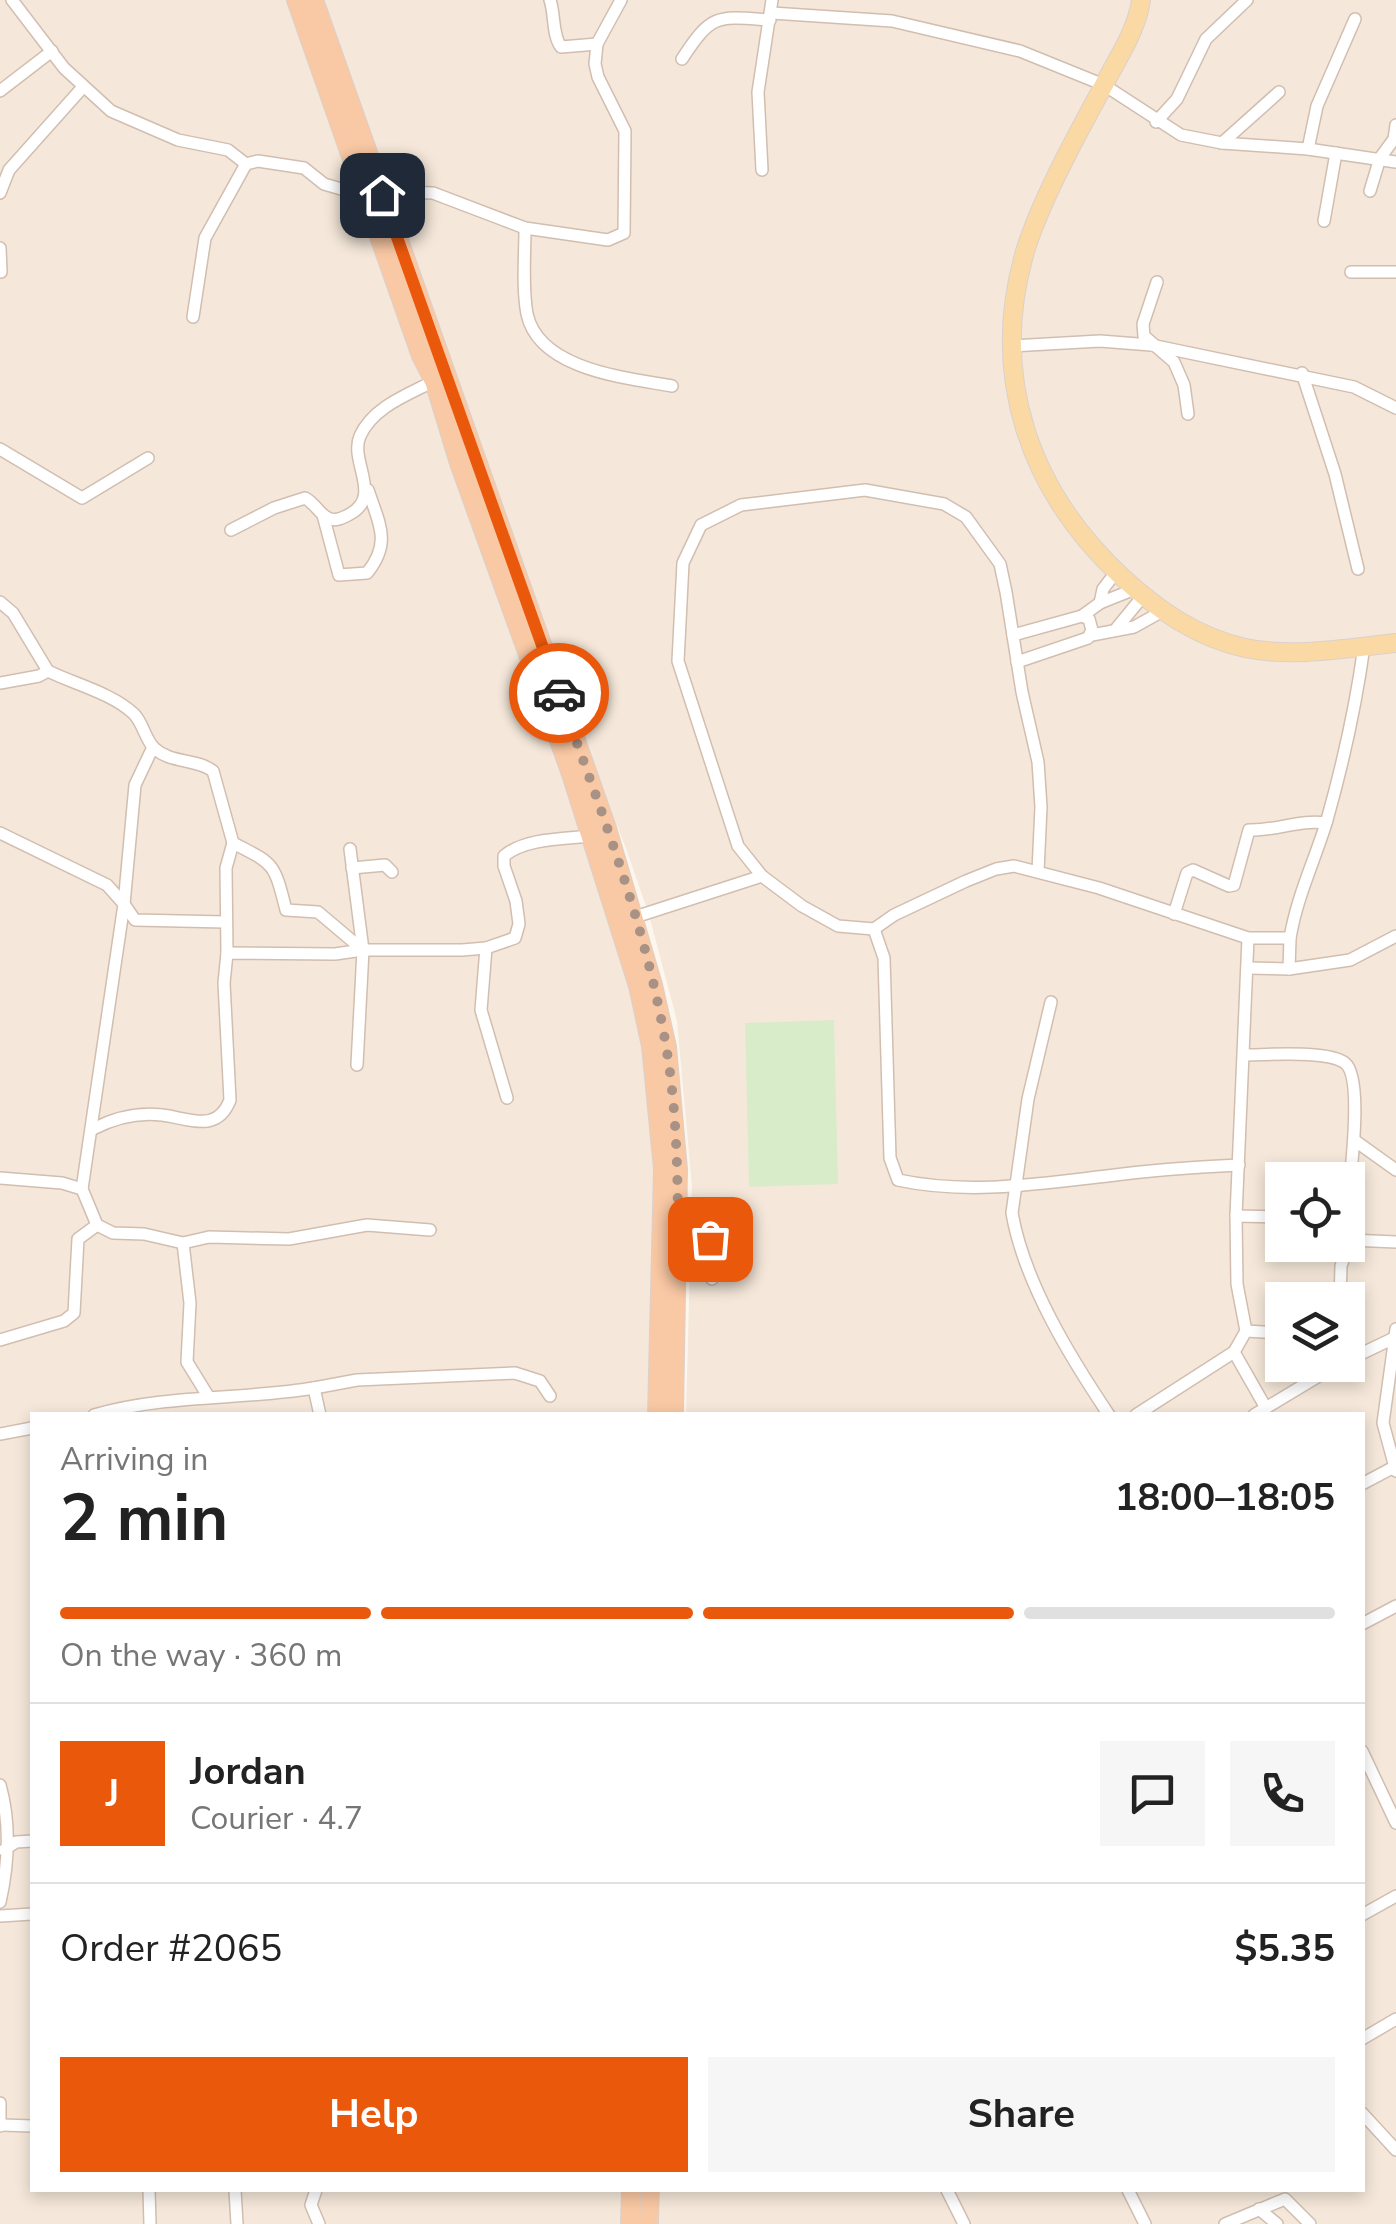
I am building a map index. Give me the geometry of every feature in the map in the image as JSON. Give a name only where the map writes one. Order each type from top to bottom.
[{"type":"highway","points":[[296,0],[421,356],[434,381],[459,464],[634,917],[666,1047],[678,1170],[674,1412]]},
{"type":"highway","points":[[314,0],[578,772],[590,836],[620,924],[651,1046],[663,1170],[658,1412]]},
{"type":"highway","points":[[630,2224],[631,2192]]},
{"type":"highway","points":[[649,2224],[650,2192]]},
{"type":"main road","points":[[1141,0],[1126,43],[1025,250],[1012,304],[1010,346],[1021,420],[1036,462],[1089,544],[1161,612],[1217,640],[1263,651],[1396,643]]},
{"type":"street","points":[[12,0],[82,87],[111,110],[178,140],[228,150],[246,164]]},
{"type":"street","points":[[550,0],[556,40],[561,47],[597,44]]},
{"type":"street","points":[[400,192],[433,193],[525,228],[608,240],[624,233],[624,131],[595,64],[597,44],[621,0]]},
{"type":"street","points":[[1156,122],[1177,99],[1206,39],[1247,0]]},
{"type":"street","points":[[762,170],[758,92],[771,11]]},
{"type":"street","points":[[682,59],[701,30],[718,18],[771,11],[892,21],[1020,51],[1104,85],[1181,135],[1396,162]]},
{"type":"street","points":[[1308,149],[1316,106],[1355,19]]},
{"type":"street","points":[[0,91],[52,51]]},
{"type":"street","points":[[0,193],[9,170],[82,87]]},
{"type":"street","points":[[1222,143],[1279,92]]},
{"type":"street","points":[[1370,191],[1380,158],[1394,140],[1396,125]]},
{"type":"street","points":[[1324,221],[1336,153]]},
{"type":"street","points":[[194,317],[205,238],[246,164],[258,161],[304,168],[324,184],[348,191]]},
{"type":"street","points":[[525,228],[528,314],[536,336],[588,370],[672,386]]},
{"type":"street","points":[[0,248],[2,272]]},
{"type":"street","points":[[1351,272],[1396,272]]},
{"type":"street","points":[[1157,282],[1143,324],[1144,336],[1174,362],[1184,385],[1188,414]]},
{"type":"street","points":[[1010,346],[1151,344],[1354,386],[1396,408]]},
{"type":"street","points":[[1302,373],[1335,474],[1358,569]]},
{"type":"street","points":[[322,513],[340,575],[368,574],[381,557],[383,538],[357,444],[378,412],[434,381]]},
{"type":"street","points":[[0,449],[82,498],[148,458]]},
{"type":"street","points":[[232,530],[274,508],[305,498],[337,520],[359,508],[364,500],[365,481]]},
{"type":"street","points":[[1038,871],[1042,808],[1038,762],[1000,564],[966,517],[944,504],[865,490],[741,505],[701,525],[682,563],[678,661],[738,846],[762,876],[802,906],[838,926],[874,929],[894,915],[996,869],[1014,866],[1248,938],[1290,938]]},
{"type":"street","points":[[1100,603],[1103,589],[1116,572]]},
{"type":"street","points":[[1013,635],[1082,616],[1100,603],[1139,592]]},
{"type":"street","points":[[1116,629],[1139,592]]},
{"type":"street","points":[[0,602],[13,613],[48,671],[135,715],[153,747],[213,770],[233,843],[226,868],[224,982],[230,1100],[226,1111],[215,1120],[201,1123],[162,1115],[135,1116],[115,1118],[93,1129]]},
{"type":"street","points":[[1100,603],[1114,614],[1116,629]]},
{"type":"street","points":[[1018,662],[1092,635],[1134,627],[1161,612]]},
{"type":"street","points":[[1082,616],[1089,619],[1092,635]]},
{"type":"street","points":[[1290,969],[1296,902],[1326,824],[1356,706],[1364,646]]},
{"type":"street","points":[[0,683],[48,671]]},
{"type":"street","points":[[153,747],[134,785],[124,904],[82,1189],[97,1224],[113,1233],[144,1234],[182,1243],[209,1237],[289,1239],[368,1225],[430,1230]]},
{"type":"street","points":[[1174,914],[1186,873],[1193,870],[1234,885],[1249,830],[1306,820],[1326,824]]},
{"type":"street","points":[[0,833],[107,886],[135,920],[225,922]]},
{"type":"street","points":[[226,952],[335,954],[486,948],[515,938],[519,924],[504,856],[528,844],[590,836]]},
{"type":"street","points":[[233,843],[261,854],[278,878],[286,910],[318,912],[364,950]]},
{"type":"street","points":[[350,848],[364,950],[357,1065]]},
{"type":"street","points":[[352,868],[385,865],[392,872]]},
{"type":"street","points":[[634,917],[762,876]]},
{"type":"street","points":[[874,929],[884,958],[890,1158],[898,1180],[956,1188],[1016,1186],[1239,1165]]},
{"type":"street","points":[[1248,968],[1290,969],[1350,960],[1396,936]]},
{"type":"street","points":[[1141,1412],[1234,1352],[1246,1331],[1237,1284],[1236,1216],[1248,938]]},
{"type":"street","points":[[486,948],[480,1010],[507,1098]]},
{"type":"street","points":[[1051,1002],[1028,1099],[1012,1213],[1015,1232],[1037,1290],[1074,1362],[1108,1412]]},
{"type":"street","points":[[1244,1055],[1287,1054],[1342,1061],[1349,1066],[1352,1162]]},
{"type":"street","points":[[1354,1140],[1396,1170]]},
{"type":"street","points":[[0,1178],[62,1183],[82,1189]]},
{"type":"street","points":[[712,1280],[712,1226],[720,1216]]},
{"type":"street","points":[[1236,1216],[1265,1217]]},
{"type":"street","points":[[0,1340],[54,1325],[74,1313],[78,1239],[97,1224]]},
{"type":"street","points":[[1365,1236],[1396,1242]]},
{"type":"street","points":[[182,1243],[190,1303],[187,1362],[208,1396]]},
{"type":"street","points":[[678,1260],[741,1254]]},
{"type":"street","points":[[1246,1331],[1265,1332]]},
{"type":"street","points":[[1365,1350],[1395,1333]]},
{"type":"street","points":[[1365,1483],[1395,1469],[1385,1435],[1395,1333]]},
{"type":"street","points":[[1234,1352],[1266,1408]]},
{"type":"street","points":[[107,1412],[150,1402],[264,1396],[356,1380],[515,1373],[540,1381],[550,1396]]},
{"type":"street","points":[[1259,1412],[1308,1382]]},
{"type":"street","points":[[314,1388],[319,1412]]},
{"type":"street","points":[[0,1434],[30,1428]]},
{"type":"street","points":[[1365,1622],[1396,1606]]},
{"type":"street","points":[[1365,1757],[1396,1824]]},
{"type":"street","points":[[0,1786],[8,1816],[0,1902]]},
{"type":"street","points":[[4,1850],[16,1842],[30,1841]]},
{"type":"street","points":[[1365,1913],[1396,1896]]},
{"type":"street","points":[[0,1916],[30,1914]]},
{"type":"street","points":[[1365,2037],[1396,2018]]},
{"type":"street","points":[[0,2103],[1,2126],[30,2126]]},
{"type":"street","points":[[1365,2116],[1396,2150]]},
{"type":"street","points":[[149,2192],[150,2224]]},
{"type":"street","points":[[235,2192],[237,2224]]},
{"type":"street","points":[[315,2192],[311,2205],[319,2224]]},
{"type":"street","points":[[948,2192],[964,2224]]},
{"type":"street","points":[[1129,2192],[1145,2224]]},
{"type":"street","points":[[1225,2224],[1285,2199],[1310,2224]]},
{"type":"street","points":[[1260,2209],[1278,2224]]},
{"type":"shaded area","points":[[0,0],[291,0],[617,924],[650,1064],[660,1223],[653,1412],[30,1412],[30,2192],[628,2192],[627,2224],[0,2224]]},
{"type":"shaded area","points":[[321,0],[1396,0],[1396,2224],[659,2224],[660,2192],[1365,2192],[1365,1412],[686,1412],[692,1187],[677,1021],[649,915]]},
{"type":"green space","points":[[834,1020],[838,1184],[749,1187],[745,1023]]},
{"type":"way so far","points":[[559,693],[627,887],[654,985],[674,1114],[678,1260],[709,1260],[710,1239]]},
{"type":"route","points":[[382,195],[559,693]]}]
